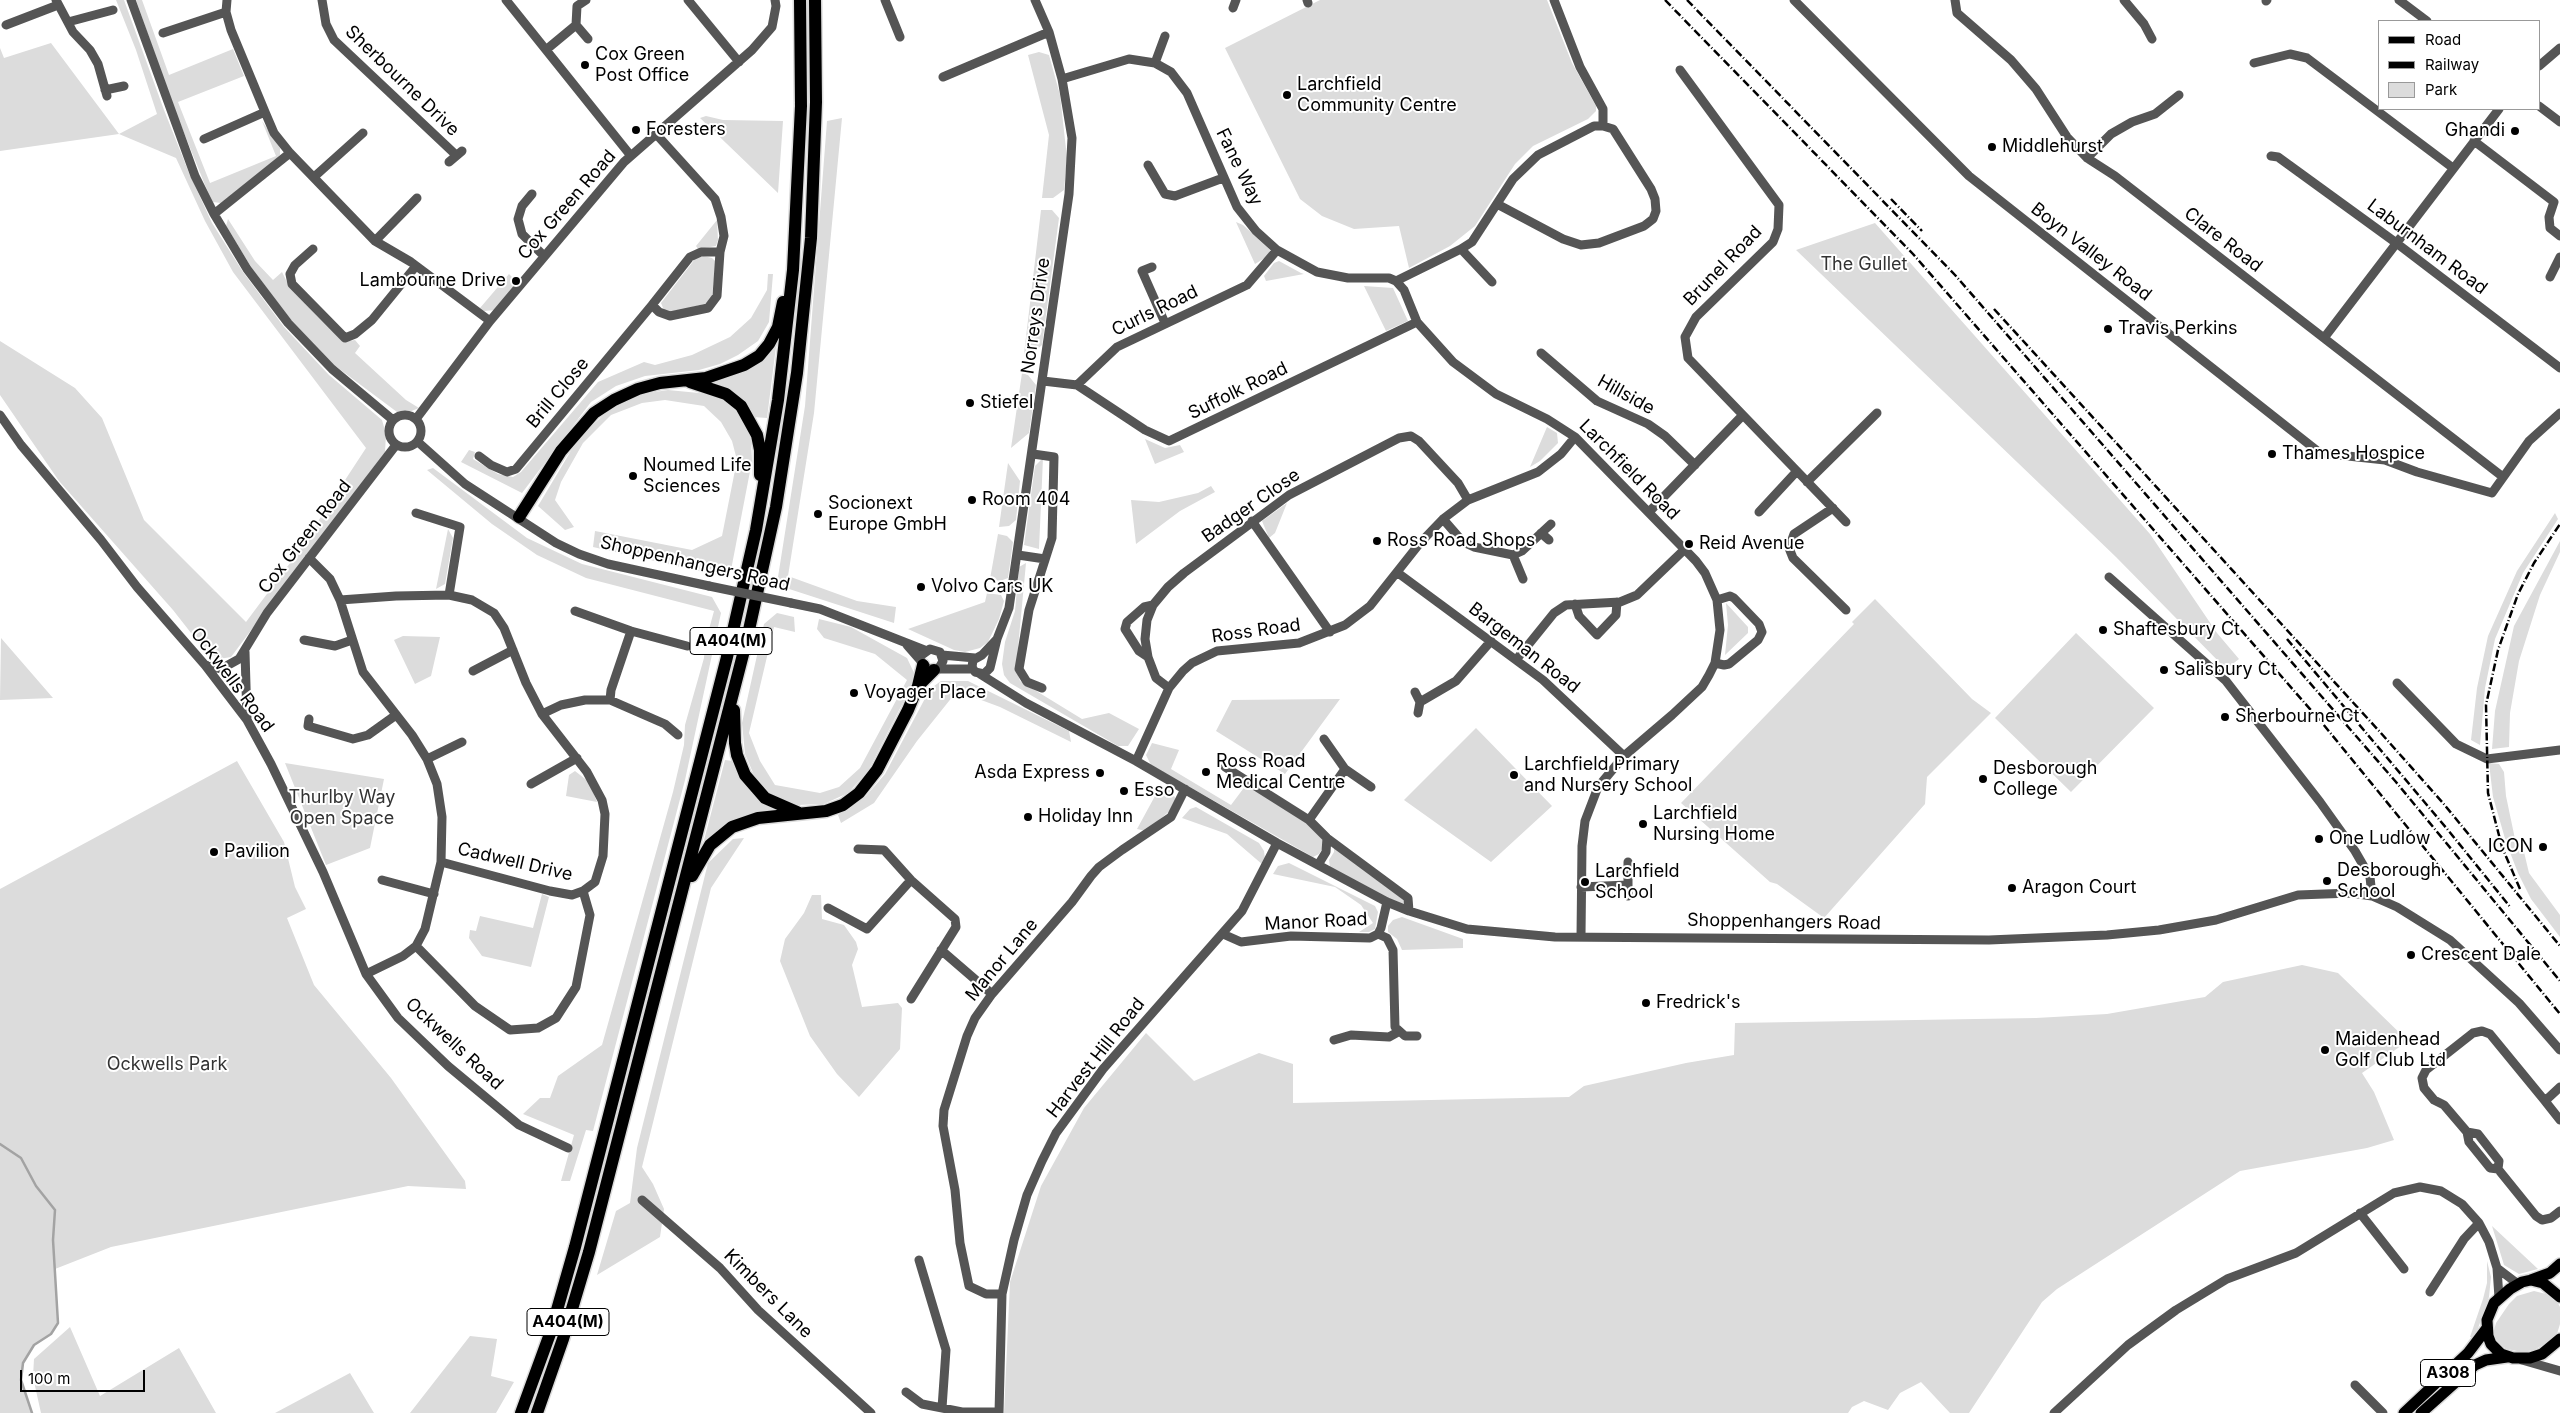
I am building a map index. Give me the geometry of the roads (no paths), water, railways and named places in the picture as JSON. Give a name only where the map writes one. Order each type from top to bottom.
[{"type":"highway","name":"A404(M)","points":[[521,1413],[553,1324],[579,1232],[725,666],[756,530],[778,400],[796,229],[802,106],[800,0]]},
{"type":"highway","name":"A404(M)","points":[[537,1413],[559,1353],[583,1274],[736,683],[776,507],[803,328],[815,148],[816,0]]},
{"type":"highway","name":"A404(M)","points":[[519,517],[560,451],[594,413],[614,400],[638,389],[660,383],[706,378],[736,369],[758,356],[769,344],[782,312],[796,229]]},
{"type":"highway","name":"A404(M)","points":[[685,381],[726,394],[741,406],[753,426],[760,459],[756,530]]},
{"type":"highway","name":"A404(M)","points":[[677,913],[704,852],[724,831],[749,820],[805,814],[835,808],[851,800],[865,786],[882,762],[918,686],[930,666]]},
{"type":"highway","name":"A404(M)","points":[[736,683],[735,743],[737,755],[745,775],[765,798],[805,814]]},
{"type":"main road","name":"A308","points":[[2514,1358],[2501,1354],[2491,1344],[2487,1320],[2491,1310],[2500,1298],[2518,1284],[2550,1272],[2560,1264]]},
{"type":"main road","points":[[2531,1280],[2551,1288],[2560,1297]]},
{"type":"main road","name":"A308","points":[[2404,1413],[2468,1353],[2487,1328]]},
{"type":"main road","name":"A308","points":[[2421,1413],[2475,1365],[2486,1360],[2542,1354],[2560,1339]]},
{"type":"street","points":[[131,0],[196,176],[214,214],[247,269],[288,323],[332,369],[393,420]]},
{"type":"street","points":[[227,0],[226,12],[265,112],[274,133],[290,153],[375,241],[416,266],[490,321]]},
{"type":"street","name":"Sherbourne Drive","points":[[322,0],[326,24],[334,40],[459,153],[449,162]]},
{"type":"street","points":[[506,0],[631,156]]},
{"type":"street","points":[[586,0],[577,6],[576,25],[588,39]]},
{"type":"street","points":[[688,0],[738,62]]},
{"type":"street","points":[[885,0],[900,37]]},
{"type":"street","name":"Norreys Drive","points":[[990,664],[1009,608],[1018,555],[1069,194],[1072,138],[1062,79],[1049,32],[1035,0]]},
{"type":"street","points":[[1554,0],[1580,67],[1602,109],[1603,126]]},
{"type":"street","name":"Boyn Valley Road","points":[[1794,0],[1969,176],[2320,453],[2384,460],[2417,472],[2492,493],[2503,477]]},
{"type":"street","name":"Clare Road","points":[[1955,0],[1957,14],[2011,60],[2036,89],[2067,137],[2087,158],[2114,176],[2503,477]]},
{"type":"street","points":[[2124,0],[2144,24],[2152,40]]},
{"type":"street","points":[[2399,0],[2426,20]]},
{"type":"street","points":[[6,25],[57,2],[73,32],[90,50],[98,64],[106,93],[124,86]]},
{"type":"street","name":"Cox Green Road","points":[[416,419],[490,321],[631,156],[738,62],[772,27],[776,3]]},
{"type":"street","points":[[68,22],[113,10]]},
{"type":"street","points":[[163,33],[226,12]]},
{"type":"street","points":[[547,49],[576,25]]},
{"type":"street","points":[[943,77],[1049,32]]},
{"type":"street","points":[[1155,64],[1165,36]]},
{"type":"street","points":[[2540,65],[2560,48]]},
{"type":"street","points":[[2254,63],[2290,54],[2307,58],[2327,79],[2453,168]]},
{"type":"street","name":"Fane Way","points":[[1062,79],[1129,59],[1155,64],[1171,72],[1187,93],[1237,207],[1256,231],[1277,250],[1317,272],[1348,278],[1389,278],[1396,281]]},
{"type":"street","name":"Brunel Road","points":[[1680,70],[1779,206],[1778,229],[1774,242],[1696,317],[1686,337],[1688,358],[1846,522]]},
{"type":"street","points":[[2087,158],[2111,134],[2132,122],[2155,114],[2179,95]]},
{"type":"street","points":[[2540,107],[2560,122]]},
{"type":"street","points":[[2324,338],[2395,242],[2497,110]]},
{"type":"street","points":[[204,139],[265,112]]},
{"type":"street","points":[[1396,281],[1461,250],[1472,242],[1513,179],[1538,155],[1594,126],[1613,129],[1655,198],[1654,219],[1644,226],[1600,243],[1581,245],[1563,239],[1497,204]]},
{"type":"street","points":[[314,178],[363,132]]},
{"type":"street","points":[[652,305],[659,312],[670,316],[708,308],[717,296],[720,252],[724,236],[715,200],[656,135]]},
{"type":"street","points":[[2474,141],[2557,204],[2549,217],[2550,228],[2560,236]]},
{"type":"street","points":[[214,214],[290,153]]},
{"type":"street","name":"Laburnham Road","points":[[2271,156],[2278,157],[2395,242],[2560,368]]},
{"type":"street","points":[[1148,165],[1165,194],[1175,196],[1223,178]]},
{"type":"street","points":[[532,194],[522,206],[518,219],[522,234],[544,256]]},
{"type":"street","points":[[375,241],[411,210],[417,198]]},
{"type":"street","points":[[313,249],[295,265],[290,274],[292,284],[345,338],[355,334],[372,320],[416,266]]},
{"type":"street","name":"Curls Road","points":[[1077,385],[1117,347],[1246,285],[1277,250]]},
{"type":"street","points":[[1461,250],[1492,281]]},
{"type":"street","name":"Brill Close","points":[[478,456],[491,465],[507,472],[516,469],[690,257],[701,252],[720,252]]},
{"type":"street","points":[[2550,277],[2560,257]]},
{"type":"street","points":[[1131,275],[1152,267]]},
{"type":"street","points":[[1142,271],[1165,323]]},
{"type":"street","name":"Larchfield Road","points":[[1396,281],[1404,290],[1417,322],[1428,336],[1471,378],[1496,394],[1547,419],[1575,437],[1685,548],[1705,573],[1717,600],[1720,630],[1715,663],[1702,687],[1624,756],[1598,787],[1585,822],[1582,846],[1581,936]]},
{"type":"street","name":"Suffolk Road","points":[[1077,385],[1145,430],[1169,441],[1417,322]]},
{"type":"street","name":"Hillside","points":[[1542,353],[1597,401],[1648,424],[1665,436],[1695,465]]},
{"type":"street","points":[[1043,381],[1077,385]]},
{"type":"street","points":[[1807,482],[1877,412]]},
{"type":"street","points":[[2503,477],[2529,441],[2560,413]]},
{"type":"street","name":"Ockwells Road","points":[[0,415],[21,445],[137,587],[205,664],[247,720],[271,764],[323,872],[366,974],[398,1018],[448,1066],[519,1124],[568,1148]]},
{"type":"street","points":[[402,415],[416,419],[421,427],[418,442],[410,447],[396,445],[392,441],[388,430],[393,420],[402,415]]},
{"type":"street","points":[[1648,512],[1742,416]]},
{"type":"street","name":"Badger Close","points":[[1169,688],[1156,678],[1148,657],[1145,639],[1153,604],[1168,587],[1289,494],[1406,436],[1411,436],[1419,441],[1458,483],[1468,500]]},
{"type":"street","name":"Ross Road","points":[[1136,761],[1169,688],[1183,671],[1205,655],[1217,651],[1299,643],[1345,625],[1370,606],[1420,543],[1443,519],[1468,500],[1538,472],[1561,454],[1575,437]]},
{"type":"street","name":"Shoppenhangers Road","points":[[418,442],[465,484],[498,506],[519,517],[556,543],[579,554],[637,572],[820,609],[927,651],[937,650],[942,655]]},
{"type":"street","name":"Cox Green Road","points":[[205,664],[221,669],[239,659],[267,614],[396,445]]},
{"type":"street","points":[[1032,454],[1054,457],[1052,538],[1029,610],[1020,670],[1027,682],[1042,688]]},
{"type":"street","points":[[1759,512],[1797,471]]},
{"type":"street","points":[[1832,508],[1794,534],[1789,548],[1793,558],[1846,610]]},
{"type":"street","points":[[416,513],[460,527],[449,595]]},
{"type":"street","points":[[1443,519],[1462,542],[1474,547],[1513,555],[1522,551],[1551,524]]},
{"type":"street","points":[[1252,521],[1330,632]]},
{"type":"street","points":[[1542,533],[1549,540]]},
{"type":"street","points":[[1516,660],[1554,613],[1568,604],[1617,602],[1636,595],[1685,548]]},
{"type":"street","points":[[1018,555],[1045,559]]},
{"type":"street","points":[[1513,555],[1523,579]]},
{"type":"street","points":[[309,558],[330,579],[340,600],[363,672],[412,735],[426,759],[437,784],[442,817],[441,862],[425,929],[416,946],[404,956],[366,974]]},
{"type":"street","name":"Bargeman Road","points":[[1398,573],[1543,680],[1624,756]]},
{"type":"street","points":[[2109,577],[2226,681],[2355,851],[2370,877],[2372,896]]},
{"type":"street","name":"Cadwell Drive","points":[[340,600],[449,595],[472,600],[494,613],[542,714],[596,785],[605,814],[603,856],[595,882],[583,891],[572,895],[550,891],[441,862]]},
{"type":"street","points":[[1715,663],[1729,664],[1758,640],[1762,632],[1759,624],[1734,598],[1730,596],[1717,600]]},
{"type":"street","points":[[1575,604],[1579,616],[1597,635],[1616,615],[1617,602]]},
{"type":"street","points":[[1148,657],[1139,651],[1125,629],[1127,622],[1144,607],[1153,604]]},
{"type":"street","points":[[575,611],[631,631],[687,646]]},
{"type":"street","points":[[610,700],[611,690],[631,631]]},
{"type":"street","points":[[304,639],[335,646],[352,640]]},
{"type":"street","name":"Norreys Drive","points":[[978,656],[997,639]]},
{"type":"street","points":[[1420,702],[1456,681],[1491,641]]},
{"type":"street","name":"Shoppenhangers Road","points":[[905,643],[930,666]]},
{"type":"street","points":[[473,671],[513,650]]},
{"type":"street","points":[[927,651],[930,666]]},
{"type":"street","points":[[244,652],[247,720]]},
{"type":"street","points":[[930,666],[942,664],[942,655],[978,656],[990,664],[1004,691]]},
{"type":"street","points":[[977,672],[972,663],[978,656]]},
{"type":"street","points":[[930,666],[986,672],[990,664]]},
{"type":"street","name":"Shoppenhangers Road","points":[[977,672],[1004,691],[1136,761],[1277,843],[1388,902],[1409,912],[1467,929],[1555,937],[1989,940],[2107,935],[2159,930],[2216,920],[2298,895],[2328,893],[2372,896],[2420,920],[2450,940],[2519,1003],[2560,1050]]},
{"type":"street","points":[[2397,682],[2456,744],[2487,759],[2560,750]]},
{"type":"street","points":[[1415,692],[1420,702],[1418,713]]},
{"type":"street","points":[[542,714],[561,705],[585,700],[610,700],[665,724],[678,735]]},
{"type":"street","points":[[309,719],[308,726],[353,739],[374,732],[396,715]]},
{"type":"street","points":[[1324,739],[1345,769],[1371,787]]},
{"type":"street","points":[[426,759],[462,742]]},
{"type":"street","points":[[531,784],[577,758]]},
{"type":"street","points":[[1225,767],[1309,820],[1327,838],[1408,898],[1409,912]]},
{"type":"street","points":[[1309,820],[1345,769]]},
{"type":"street","name":"Manor Lane","points":[[1002,1294],[986,1294],[969,1286],[964,1267],[955,1190],[944,1126],[944,1110],[967,1036],[975,1018],[992,994],[1072,902],[1099,866],[1172,817],[1185,789]]},
{"type":"street","points":[[1318,865],[1326,852],[1327,838]]},
{"type":"street","name":"Harvest Hill Road","points":[[999,1413],[1002,1294],[1027,1194],[1056,1133],[1103,1069],[1242,911],[1277,843]]},
{"type":"street","points":[[858,848],[884,850],[911,880],[955,919],[956,928],[911,999]]},
{"type":"street","points":[[1628,862],[1628,896]]},
{"type":"street","points":[[382,880],[434,894]]},
{"type":"street","points":[[828,908],[868,929],[911,880]]},
{"type":"street","points":[[1581,887],[1628,885]]},
{"type":"street","points":[[416,946],[475,1006],[510,1030],[538,1028],[556,1018],[576,987],[590,915],[583,891]]},
{"type":"street","name":"Manor Road","points":[[1223,934],[1241,942],[1291,936],[1346,939],[1370,938],[1378,934],[1387,912],[1388,902]]},
{"type":"street","points":[[1378,934],[1387,938],[1393,950],[1395,1027],[1398,1032],[1406,1036],[1417,1036]]},
{"type":"street","points":[[941,950],[992,994]]},
{"type":"street","points":[[2560,1120],[2490,1034],[2482,1031],[2473,1032],[2426,1070],[2422,1078],[2424,1088],[2434,1100],[2444,1105],[2467,1132],[2478,1134],[2499,1161],[2498,1169],[2536,1216],[2542,1220],[2551,1218],[2560,1211]]},
{"type":"street","points":[[1334,1040],[1351,1036],[1389,1037],[1398,1032]]},
{"type":"street","points":[[2545,1101],[2560,1087]]},
{"type":"street","points":[[2054,1413],[2128,1345],[2176,1310],[2227,1279],[2296,1253],[2394,1193],[2420,1187],[2441,1191],[2462,1204],[2479,1223],[2489,1242],[2497,1268],[2500,1298]]},
{"type":"street","name":"Kimbers Lane","points":[[642,1200],[720,1268],[758,1310],[871,1413]]},
{"type":"street","points":[[2360,1213],[2404,1269]]},
{"type":"street","points":[[2435,1290],[2464,1239],[2479,1223]]},
{"type":"street","points":[[919,1260],[946,1350],[942,1408]]},
{"type":"street","points":[[2497,1268],[2518,1284]]},
{"type":"street","points":[[2514,1358],[2560,1371]]},
{"type":"street","points":[[2355,1385],[2383,1413]]},
{"type":"street","points":[[906,1392],[922,1404],[962,1412],[999,1413]]},
{"type":"waterway","points":[[0,1144],[21,1158],[36,1186],[55,1210],[53,1240],[58,1323],[51,1334],[34,1345],[23,1363],[21,1380],[32,1413]]},
{"type":"railway","points":[[1665,0],[1913,254],[2323,724],[2560,1014]]},
{"type":"railway","points":[[1687,0],[1955,275],[2396,782],[2560,981]]},
{"type":"railway","points":[[1891,199],[1922,231]]},
{"type":"railway","points":[[1994,309],[2380,732],[2443,803],[2560,946]]},
{"type":"railway","points":[[2520,889],[2502,847],[2488,793],[2486,705],[2498,650],[2518,594],[2534,563],[2560,524]]},
{"type":"railway","points":[[2287,639],[2511,908]]},
{"type":"place","name":"Cox Green Post Office","points":[[585,65]]},
{"type":"place","name":"Larchfield Community Centre","points":[[1287,95]]},
{"type":"place","name":"Foresters","points":[[636,130]]},
{"type":"place","name":"Ghandi","points":[[2515,131]]},
{"type":"place","name":"Middlehurst","points":[[1992,147]]},
{"type":"place","name":"Lambourne Drive","points":[[516,281]]},
{"type":"place","name":"Travis Perkins","points":[[2108,329]]},
{"type":"place","name":"Stiefel","points":[[970,403]]},
{"type":"place","name":"Thames Hospice","points":[[2272,454]]},
{"type":"place","name":"Noumed Life Sciences","points":[[633,476]]},
{"type":"place","name":"Room 404","points":[[972,500]]},
{"type":"place","name":"Socionext Europe GmbH","points":[[818,514]]},
{"type":"place","name":"Ross Road Shops","points":[[1377,541]]},
{"type":"place","name":"Reid Avenue","points":[[1689,544]]},
{"type":"place","name":"Volvo Cars UK","points":[[921,587]]},
{"type":"place","name":"Shaftesbury Ct","points":[[2103,630]]},
{"type":"place","name":"Salisbury Ct","points":[[2164,670]]},
{"type":"place","name":"Voyager Place","points":[[854,693]]},
{"type":"place","name":"Sherbourne Ct","points":[[2225,717]]},
{"type":"place","name":"Ross Road Medical Centre","points":[[1206,772]]},
{"type":"place","name":"Asda Express","points":[[1100,773]]},
{"type":"place","name":"Larchfield Primary and Nursery School","points":[[1514,775]]},
{"type":"place","name":"Desborough College","points":[[1983,779]]},
{"type":"place","name":"Esso","points":[[1124,791]]},
{"type":"place","name":"Holiday Inn","points":[[1028,817]]},
{"type":"place","name":"Larchfield Nursing Home","points":[[1643,824]]},
{"type":"place","name":"One Ludlow","points":[[2319,839]]},
{"type":"place","name":"ICON","points":[[2543,847]]},
{"type":"place","name":"Pavilion","points":[[214,852]]},
{"type":"place","name":"Desborough School","points":[[2327,881]]},
{"type":"place","name":"Larchfield School","points":[[1585,882]]},
{"type":"place","name":"Aragon Court","points":[[2012,888]]},
{"type":"place","name":"Crescent Dale","points":[[2411,955]]},
{"type":"place","name":"Fredrick's","points":[[1646,1003]]},
{"type":"place","name":"Maidenhead Golf Club Ltd","points":[[2325,1050]]},
{"type":"park label","name":"The Gullet","points":[[1864,265]]},
{"type":"park label","name":"Thurlby Way Open Space","points":[[342,808]]},
{"type":"park label","name":"Ockwells Park","points":[[167,1065]]}]
